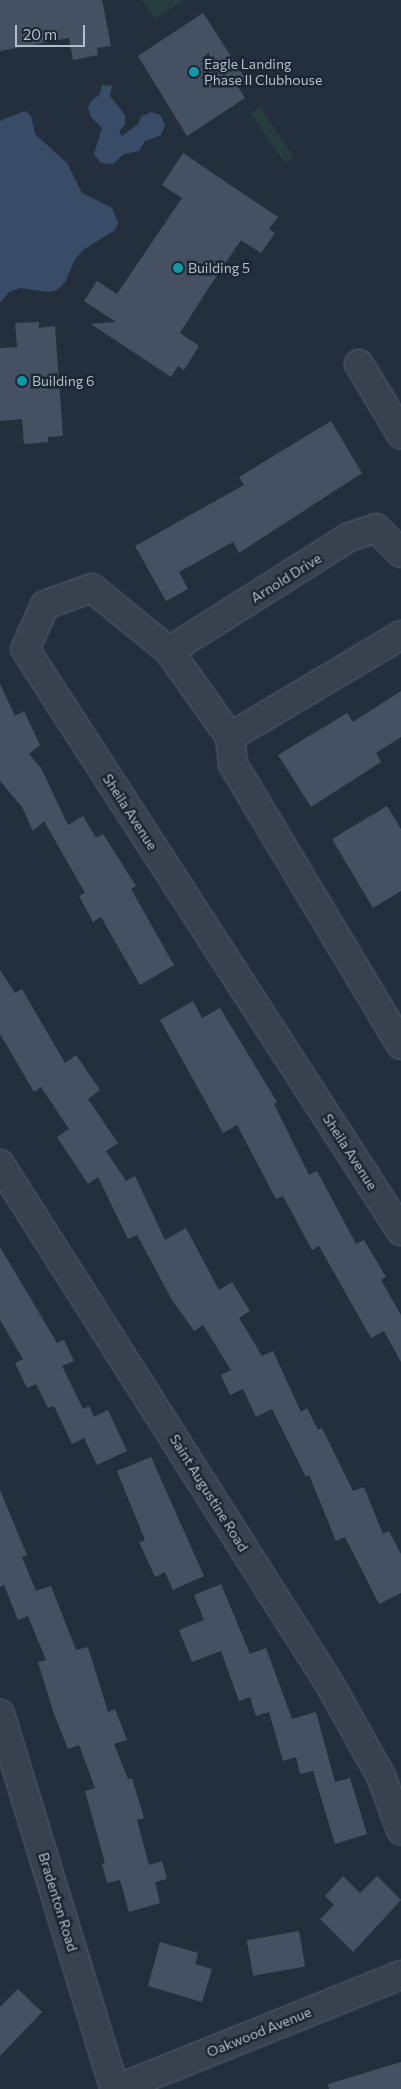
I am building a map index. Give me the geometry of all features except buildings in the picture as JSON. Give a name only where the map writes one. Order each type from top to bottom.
[{"type":"street","points":[[359,364],[401,434]]},
{"type":"street","name":"Arnold Drive","points":[[169,651],[350,538],[376,528],[400,551]]},
{"type":"street","name":"Sheila Avenue","points":[[230,737],[169,651],[144,634],[92,588],[45,605],[25,649],[401,1231]]},
{"type":"street","points":[[401,635],[230,737],[233,764],[401,1045]]},
{"type":"street","name":"Saint Augustine Road","points":[[0,1164],[330,1683],[381,1776],[401,1830]]},
{"type":"street","name":"Bradenton Road","points":[[0,1714],[116,2089]]},
{"type":"street","name":"Oakwood Avenue","points":[[116,2089],[401,1975]]},
{"type":"green space","points":[[142,0],[182,0],[183,1],[155,19]]},
{"type":"green space","points":[[260,107],[294,157],[284,163],[251,113]]},
{"type":"water","points":[[102,85],[112,86],[110,96],[125,115],[125,124],[119,132],[122,136],[138,124],[141,117],[151,112],[160,115],[165,125],[161,135],[145,141],[139,151],[124,154],[113,164],[101,163],[94,154],[102,128],[91,117],[88,108],[92,100],[100,94]]},
{"type":"water","points":[[25,111],[31,116],[35,134],[67,163],[82,193],[112,208],[118,223],[115,230],[83,250],[74,261],[65,282],[57,290],[48,292],[20,288],[9,292],[0,303],[0,121]]},
{"type":"place","name":"Eagle Landing Phase II Clubhouse","points":[[194,72]]},
{"type":"place","name":"Building 5","points":[[178,268]]},
{"type":"place","name":"Building 6","points":[[22,381]]}]
